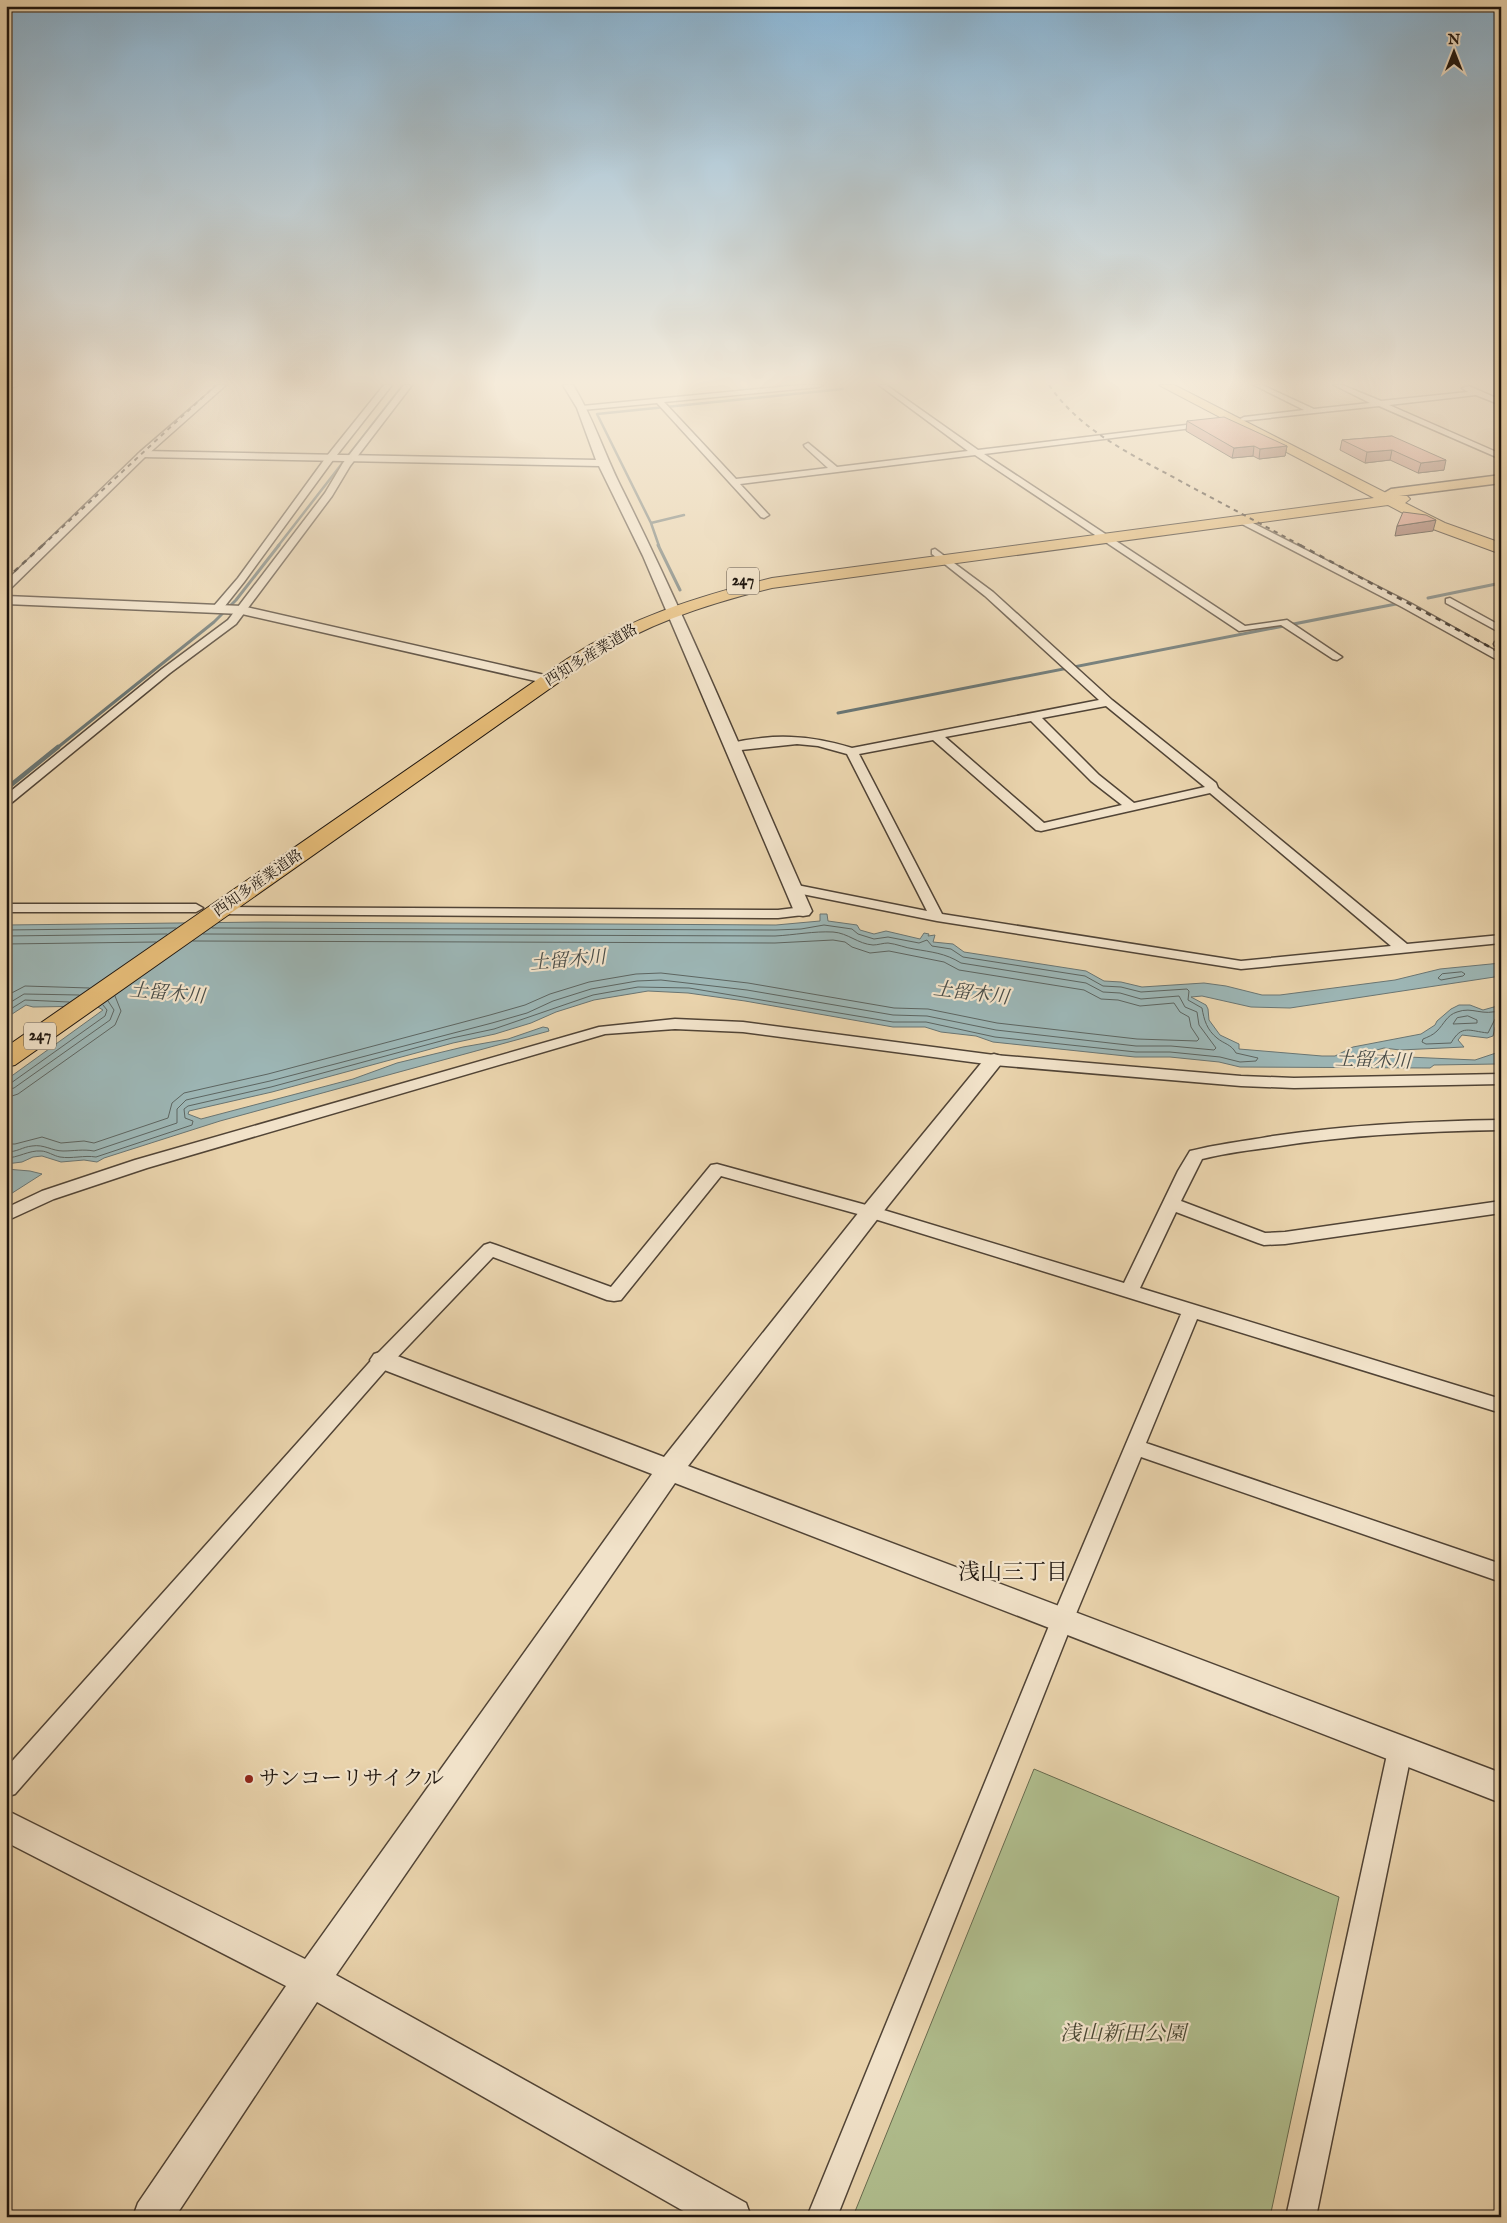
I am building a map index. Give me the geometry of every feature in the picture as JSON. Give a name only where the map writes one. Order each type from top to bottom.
[{"type":"highway","points":[[1375,489],[1461,536],[1501,549]]},
{"type":"highway","points":[[1391,497],[1450,524],[1501,544]]},
{"type":"highway","name":"西知多産業道路","points":[[1100,535],[1241,520],[1391,497]]},
{"type":"highway","name":"西知多産業道路","points":[[6,1059],[73,1012],[203,912],[531,676],[581,642],[607,628],[670,607],[772,583],[940,556],[1391,497]]},
{"type":"highway","name":"西知多産業道路","points":[[6,1039],[203,912],[549,680],[617,636],[670,607]]},
{"type":"main road","points":[[1391,497],[1441,489]]},
{"type":"main road","points":[[1391,497],[1467,489]]},
{"type":"street","points":[[6,587],[107,489]]},
{"type":"street","points":[[217,609],[262,553],[308,489]]},
{"type":"street","points":[[6,801],[166,671],[232,622],[333,489]]},
{"type":"street","points":[[6,908],[203,912],[768,914],[803,911],[648,556],[615,489]]},
{"type":"street","points":[[740,489],[764,515]]},
{"type":"street","points":[[1031,489],[1243,629],[1283,622],[1337,657]]},
{"type":"street","points":[[1241,520],[1406,605],[1501,659]]},
{"type":"street","points":[[940,556],[989,594],[1108,702],[1212,786],[1212,789],[1405,950]]},
{"type":"street","points":[[6,600],[242,610],[549,680]]},
{"type":"street","points":[[1450,600],[1501,630]]},
{"type":"street","points":[[732,746],[805,741],[818,742],[852,752],[1108,702]]},
{"type":"street","points":[[1034,717],[1095,778],[1133,808]]},
{"type":"street","points":[[936,736],[1041,827],[1212,789]]},
{"type":"street","points":[[852,752],[937,918]]},
{"type":"street","points":[[792,888],[937,918],[1241,965],[1501,939]]},
{"type":"street","points":[[6,1215],[48,1195],[141,1164],[604,1030],[675,1024],[743,1027],[994,1060],[1241,1081],[1501,1079]]},
{"type":"street","points":[[152,2217],[311,1980],[670,1469],[871,1212],[994,1060]]},
{"type":"street","points":[[1130,1291],[1186,1171],[1196,1155],[1215,1150],[1330,1134],[1447,1125],[1501,1125]]},
{"type":"street","points":[[6,1786],[383,1360],[490,1249],[614,1295],[717,1169],[871,1212],[1501,1406]]},
{"type":"street","points":[[1171,1204],[1264,1239],[1285,1238],[1501,1207]]},
{"type":"street","points":[[822,2217],[1062,1620],[1191,1312]]},
{"type":"street","points":[[383,1360],[1501,1788]]},
{"type":"street","points":[[1135,1447],[1501,1573]]},
{"type":"street","points":[[1301,2217],[1400,1750]]},
{"type":"street","points":[[6,1825],[311,1980],[732,2217]]},
{"type":"green space","name":"浅山新田公園","points":[[1034,1769],[1339,1897],[1270,2217],[860,2217],[854,2214]]},
{"type":"water","name":"土留木川","points":[[820,914],[827,914],[828,921],[857,925],[860,930],[874,934],[886,931],[920,939],[924,933],[929,934],[928,936],[935,935],[933,942],[953,944],[964,952],[1086,971],[1104,981],[1121,982],[1142,987],[1204,983],[1226,986],[1262,995],[1280,995],[1395,980],[1440,969],[1501,963],[1501,976],[1290,1008],[1251,1007],[1202,996],[1191,997],[1206,1005],[1209,1020],[1220,1035],[1239,1044],[1239,1049],[1322,1056],[1335,1056],[1353,1047],[1421,1034],[1435,1025],[1451,1009],[1459,1005],[1470,1005],[1483,1010],[1501,1005],[1501,1021],[1495,1027],[1493,1036],[1487,1038],[1462,1035],[1458,1040],[1464,1047],[1400,1050],[1384,1048],[1359,1055],[1365,1058],[1408,1057],[1475,1060],[1499,1052],[1501,1060],[1496,1064],[1434,1065],[1430,1068],[1240,1067],[1219,1062],[1170,1057],[1135,1057],[993,1042],[976,1036],[941,1032],[925,1027],[893,1027],[745,1001],[688,993],[648,991],[594,1000],[495,1034],[453,1043],[272,1092],[189,1111],[188,1114],[201,1119],[353,1079],[397,1063],[463,1047],[508,1039],[543,1027],[548,1028],[549,1031],[220,1121],[104,1158],[97,1162],[84,1160],[61,1162],[42,1156],[33,1157],[22,1162],[6,1164],[6,1080],[103,1010],[96,1006],[33,1007],[26,1005],[6,1018],[6,925],[264,922],[776,925],[820,921]]},
{"type":"water","points":[[6,1169],[30,1171],[42,1174],[6,1197]]},
{"type":"building","points":[[1403,512],[1426,515],[1436,520],[1397,526]]},
{"type":"waterway","points":[[278,546],[322,489]]},
{"type":"waterway","points":[[634,489],[651,523]]},
{"type":"waterway","points":[[651,523],[684,515]]},
{"type":"waterway","points":[[651,523],[659,546]]},
{"type":"waterway","points":[[57,748],[214,622],[236,600],[279,545]]},
{"type":"waterway","points":[[658,545],[680,590]]},
{"type":"waterway","points":[[1428,598],[1501,583]]},
{"type":"waterway","points":[[838,713],[1396,604]]},
{"type":"waterway","points":[[6,789],[58,747]]},
{"type":"railway","points":[[42,546],[104,489]]},
{"type":"railway","points":[[1195,489],[1302,546]]},
{"type":"railway","points":[[6,579],[43,545]]},
{"type":"railway","points":[[1300,545],[1501,653]]},
{"type":"place","name":"サンコーリサイクル","points":[[249,1779]]},
{"type":"district","name":"浅山三丁目","points":[[1013,1573]]}]
